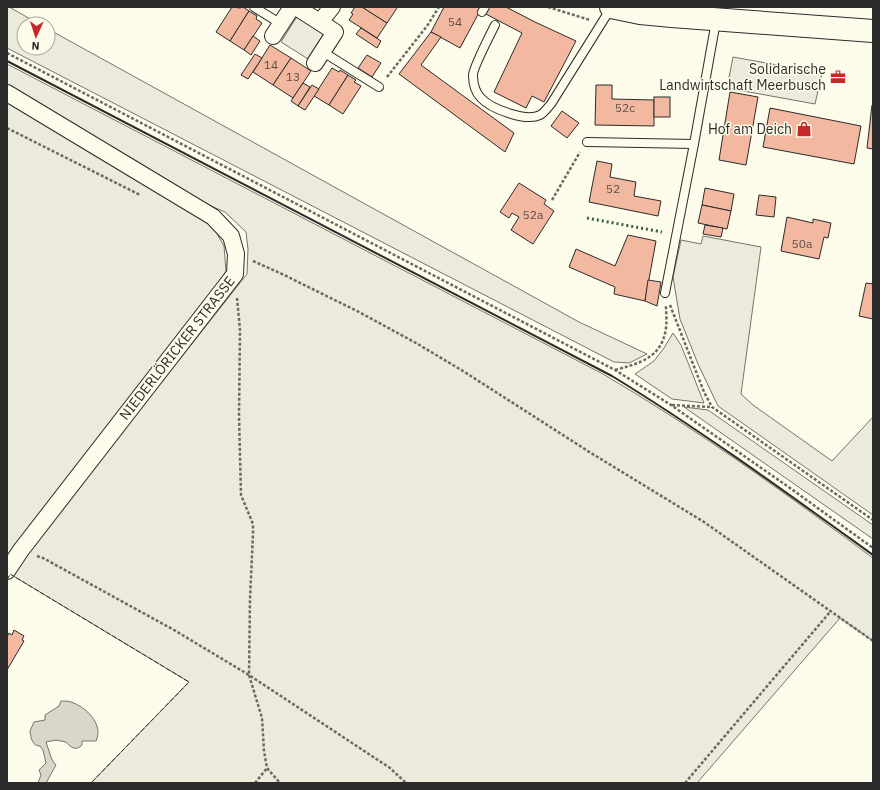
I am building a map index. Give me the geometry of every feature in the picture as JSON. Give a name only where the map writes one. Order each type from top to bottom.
[{"type":"main road","points":[[611,7],[640,13],[716,20],[873,31]]},
{"type":"street","points":[[277,30],[292,7]]},
{"type":"street","points":[[296,7],[335,32],[319,58]]},
{"type":"street","points":[[320,22],[332,7]]},
{"type":"street","name":"NIEDERLÖRICKER STRASSE","points":[[7,93],[213,217],[231,236],[236,254],[235,274],[21,550],[7,571]]},
{"type":"lane","points":[[254,7],[277,30]]},
{"type":"lane","points":[[495,25],[473,73],[474,87],[481,98],[492,106],[509,113],[533,117],[542,114],[551,104],[611,7]]},
{"type":"lane","points":[[665,293],[716,20]]},
{"type":"lane","points":[[319,58],[379,87]]},
{"type":"lane","points":[[587,142],[694,144]]},
{"type":"path","points":[[379,87],[427,26],[438,7]]},
{"type":"path","points":[[7,53],[614,370],[671,405],[873,548]]},
{"type":"path","points":[[7,128],[145,198]]},
{"type":"path","points":[[552,200],[587,142]]},
{"type":"path","points":[[236,254],[280,273],[359,312],[456,367],[591,453],[704,522],[873,641]]},
{"type":"path","points":[[235,274],[240,330],[239,416],[241,495],[253,524],[249,675],[262,718],[264,751],[267,768],[280,783]]},
{"type":"path","points":[[614,370],[639,363],[654,355],[662,343],[666,327],[665,293]]},
{"type":"path","points":[[665,293],[704,392],[712,407],[873,520]]},
{"type":"path","points":[[671,405],[712,407]]},
{"type":"path","points":[[21,550],[43,558],[174,630],[249,675],[390,768],[406,783]]},
{"type":"path","points":[[685,783],[830,612]]},
{"type":"path","points":[[255,783],[267,768]]},
{"type":"shaded area","points":[[7,7],[11,7],[25,16],[16,16],[16,53],[7,48]]},
{"type":"shaded area","points":[[298,15],[325,32],[308,59],[281,42]]},
{"type":"shaded area","points":[[56,33],[579,322],[647,354],[629,363],[614,362],[22,56],[56,56]]},
{"type":"shaded area","points":[[733,57],[822,73],[815,104],[727,88]]},
{"type":"shaded area","points":[[7,64],[603,374],[707,439],[873,558],[873,641],[840,618],[697,783],[91,783],[189,682],[10,574],[247,274],[248,249],[246,232],[225,212],[199,201],[143,165],[7,86]]},
{"type":"shaded area","points":[[7,101],[212,225],[224,246],[226,271],[216,289],[7,562]]},
{"type":"shaded area","points":[[703,236],[761,247],[741,394],[753,405],[832,461],[873,417],[873,515],[718,406],[698,364],[680,319],[673,277],[681,240],[701,244]]},
{"type":"shaded area","points":[[673,333],[681,345],[704,403],[672,399],[635,374],[654,361]]},
{"type":"shaded area","points":[[684,407],[708,410],[873,525],[873,539]]},
{"type":"shaded area","points":[[61,701],[77,704],[88,712],[96,723],[98,735],[96,741],[82,741],[82,745],[78,748],[70,746],[66,742],[56,740],[46,742],[52,760],[56,765],[46,783],[38,783],[41,775],[39,770],[46,763],[43,750],[40,746],[35,745],[31,739],[30,731],[34,722],[45,720],[45,715],[59,706]]},
{"type":"building","points":[[232,7],[243,7],[249,11],[230,41],[216,32]]},
{"type":"building","points":[[355,7],[362,7],[387,23],[377,38],[349,20]]},
{"type":"building","points":[[362,7],[396,7],[397,8],[387,23]]},
{"type":"building","points":[[444,7],[482,7],[460,48],[431,32]]},
{"type":"building","points":[[487,7],[506,7],[576,41],[544,102],[532,96],[526,108],[494,92],[522,33],[484,13]]},
{"type":"building","points":[[249,11],[257,16],[256,19],[262,23],[244,50],[230,41]]},
{"type":"building","points":[[361,28],[381,41],[377,48],[356,34]]},
{"type":"building","points":[[431,32],[441,37],[421,65],[514,133],[505,152],[399,74]]},
{"type":"building","points":[[253,36],[260,41],[251,55],[244,50]]},
{"type":"building","points":[[270,45],[291,58],[273,85],[253,72]]},
{"type":"building","points":[[255,54],[262,58],[248,79],[241,75]]},
{"type":"building","points":[[367,55],[381,63],[372,77],[358,68]]},
{"type":"building","points":[[291,58],[311,71],[293,98],[273,85]]},
{"type":"building","points":[[332,68],[339,72],[340,70],[348,75],[329,105],[314,96]]},
{"type":"building","points":[[348,75],[356,80],[354,82],[361,86],[343,114],[329,105]]},
{"type":"building","points":[[303,83],[310,87],[298,106],[291,101]]},
{"type":"building","points":[[312,85],[319,89],[305,110],[298,106]]},
{"type":"building","points":[[596,85],[612,85],[612,99],[654,100],[654,126],[595,125]]},
{"type":"building","points":[[730,92],[758,97],[746,165],[719,160]]},
{"type":"building","points":[[654,97],[670,97],[670,117],[654,117]]},
{"type":"building","points":[[873,105],[873,149],[867,148]]},
{"type":"building","points":[[770,108],[861,126],[854,164],[763,147]]},
{"type":"building","points":[[562,111],[579,123],[567,138],[551,126]]},
{"type":"building","points":[[597,161],[612,164],[610,177],[636,182],[634,196],[661,201],[658,216],[589,202]]},
{"type":"building","points":[[519,183],[546,200],[544,204],[554,211],[533,244],[511,230],[519,217],[512,213],[509,218],[500,212]]},
{"type":"building","points":[[705,188],[734,194],[731,211],[702,205]]},
{"type":"building","points":[[759,195],[776,197],[774,217],[756,215]]},
{"type":"building","points":[[702,205],[731,211],[727,229],[698,223]]},
{"type":"building","points":[[787,217],[813,223],[813,219],[831,223],[828,238],[824,237],[819,259],[781,251]]},
{"type":"building","points":[[705,225],[723,228],[721,237],[703,234]]},
{"type":"building","points":[[628,235],[656,241],[645,301],[614,294],[615,287],[569,267],[576,249],[615,266]]},
{"type":"building","points":[[648,280],[661,282],[657,306],[645,301]]},
{"type":"building","points":[[866,283],[873,284],[873,319],[859,316]]},
{"type":"building","points":[[14,630],[24,636],[22,640],[24,641],[7,670],[7,637],[9,633],[12,635]]},
{"type":"hedge","points":[[587,218],[662,232]]},
{"type":"fence","points":[[7,580],[10,574],[189,682],[91,783]]},
{"type":"wall","points":[[7,61],[612,376],[711,440],[873,555]]},
{"type":"place","name":"Solidarische Landwirtschaft Meerbusch","points":[[838,77]]},
{"type":"place","name":"Hof am Deich","points":[[804,129]]}]
